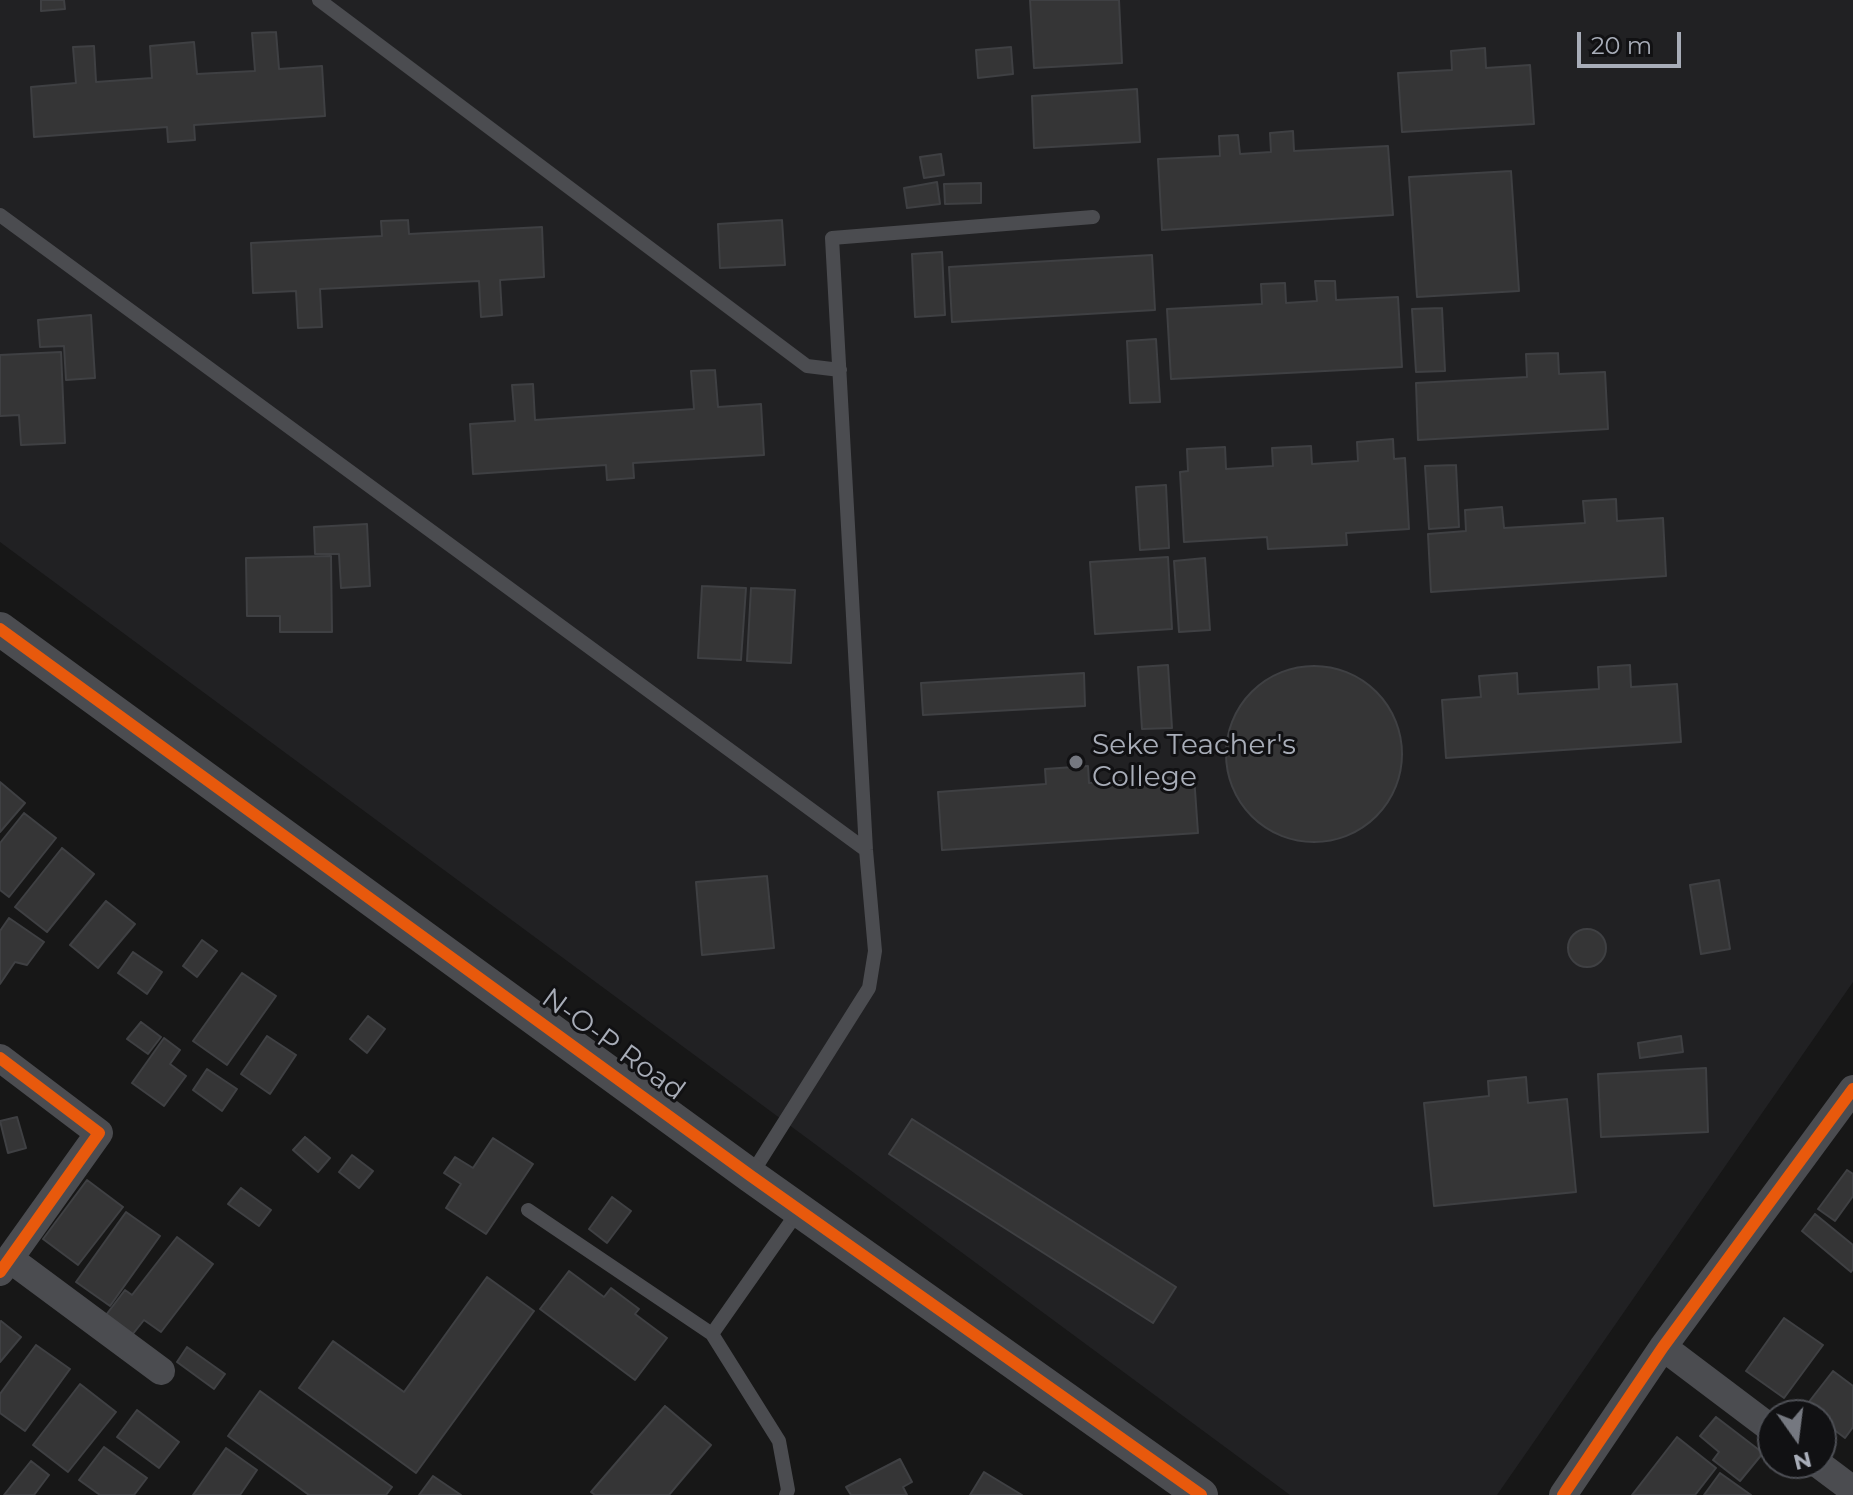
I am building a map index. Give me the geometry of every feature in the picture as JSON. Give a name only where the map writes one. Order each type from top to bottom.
[{"type":"street","name":"N-O-P Road","points":[[0,629],[751,1176],[1201,1495]]},
{"type":"street","points":[[0,1058],[99,1133],[5,1265],[161,1371]]},
{"type":"street","points":[[1563,1495],[1663,1347],[1853,1089]]},
{"type":"street","points":[[1663,1347],[1757,1418]]},
{"type":"lane","points":[[319,0],[807,366],[840,370]]},
{"type":"lane","points":[[0,215],[866,850]]},
{"type":"lane","points":[[751,1176],[869,988],[875,951],[866,850],[832,238],[1093,217]]},
{"type":"lane","points":[[528,1210],[712,1334],[779,1441],[788,1490],[786,1495]]},
{"type":"lane","points":[[712,1334],[799,1210]]},
{"type":"shaded area","name":"Seke Teacher's College","points":[[0,0],[1853,0],[1853,982],[1497,1495],[1290,1495],[0,542]]},
{"type":"building","points":[[41,0],[64,0],[65,9],[41,11]]},
{"type":"building","points":[[1030,0],[1119,0],[1122,63],[1034,68]]},
{"type":"building","points":[[276,32],[279,69],[322,66],[325,116],[194,125],[195,140],[168,142],[167,127],[34,137],[31,87],[76,83],[73,47],[94,46],[96,82],[152,78],[150,46],[194,42],[197,74],[255,71],[252,33]]},
{"type":"building","points":[[1011,47],[1013,74],[978,78],[976,50]]},
{"type":"building","points":[[1485,48],[1486,68],[1530,65],[1534,124],[1402,132],[1398,73],[1452,70],[1451,51]]},
{"type":"building","points":[[1137,89],[1140,142],[1034,148],[1032,96]]},
{"type":"building","points":[[1293,131],[1294,151],[1388,146],[1393,215],[1162,230],[1158,159],[1220,156],[1219,136],[1238,135],[1240,154],[1271,152],[1270,133]]},
{"type":"building","points":[[941,154],[944,175],[924,178],[920,157]]},
{"type":"building","points":[[1511,171],[1519,291],[1417,297],[1409,177]]},
{"type":"building","points":[[937,182],[940,204],[907,208],[904,188]]},
{"type":"building","points":[[981,183],[981,203],[945,204],[944,184]]},
{"type":"building","points":[[408,220],[409,234],[542,227],[544,277],[500,280],[502,315],[481,317],[479,281],[320,289],[322,327],[298,328],[296,291],[253,293],[251,243],[382,236],[381,221]]},
{"type":"building","points":[[782,220],[785,265],[720,268],[718,224]]},
{"type":"building","points":[[942,252],[945,315],[915,317],[912,254]]},
{"type":"building","points":[[1152,255],[1155,310],[952,322],[949,267]]},
{"type":"building","points":[[1315,281],[1335,281],[1336,300],[1398,297],[1402,367],[1171,379],[1167,309],[1262,304],[1261,284],[1285,283],[1286,303],[1317,301]]},
{"type":"building","points":[[1442,308],[1445,371],[1416,372],[1412,309]]},
{"type":"building","points":[[91,315],[95,378],[66,380],[64,346],[40,347],[38,320]]},
{"type":"building","points":[[1156,339],[1160,402],[1130,403],[1127,341]]},
{"type":"building","points":[[61,352],[65,443],[21,445],[19,415],[0,416],[0,355]]},
{"type":"building","points":[[1558,353],[1559,374],[1605,372],[1608,429],[1418,440],[1416,383],[1527,377],[1526,354]]},
{"type":"building","points":[[715,370],[718,407],[761,404],[764,455],[633,463],[634,478],[607,480],[606,465],[473,474],[470,424],[515,421],[512,385],[533,384],[535,420],[694,409],[691,371]]},
{"type":"building","points":[[1393,439],[1394,459],[1405,458],[1409,529],[1346,533],[1347,545],[1268,549],[1267,537],[1184,542],[1180,472],[1188,471],[1187,449],[1225,447],[1226,469],[1273,466],[1272,448],[1311,446],[1312,464],[1358,461],[1357,442]]},
{"type":"building","points":[[1456,465],[1459,527],[1429,529],[1425,466]]},
{"type":"building","points":[[1166,485],[1169,548],[1140,550],[1136,487]]},
{"type":"building","points":[[1616,499],[1617,521],[1663,518],[1666,576],[1431,592],[1428,534],[1466,531],[1465,510],[1502,507],[1504,528],[1585,523],[1583,501]]},
{"type":"building","points":[[367,524],[370,586],[341,588],[339,554],[315,554],[314,527]]},
{"type":"building","points":[[331,556],[332,632],[280,632],[280,616],[247,616],[246,558]]},
{"type":"building","points":[[1168,557],[1172,629],[1095,634],[1090,562]]},
{"type":"building","points":[[1205,558],[1210,630],[1179,632],[1174,561]]},
{"type":"building","points":[[702,586],[746,588],[741,660],[698,658]]},
{"type":"building","points":[[751,588],[795,590],[791,663],[747,661]]},
{"type":"building","points":[[1168,665],[1172,728],[1142,729],[1138,667]]},
{"type":"building","points":[[1630,665],[1631,687],[1677,684],[1681,742],[1446,758],[1442,700],[1481,697],[1479,676],[1517,673],[1518,694],[1599,689],[1598,667]]},
{"type":"building","points":[[1314,666],[1348,673],[1376,692],[1395,720],[1402,754],[1395,788],[1376,816],[1348,835],[1314,842],[1280,835],[1252,816],[1233,788],[1226,754],[1233,720],[1252,692],[1280,673]]},
{"type":"building","points":[[1084,673],[1085,706],[923,715],[921,683]]},
{"type":"building","points":[[1088,766],[1089,783],[1194,776],[1198,833],[942,850],[938,792],[1046,784],[1045,769]]},
{"type":"building","points":[[0,782],[25,803],[0,832]]},
{"type":"building","points":[[24,813],[56,838],[9,897],[0,890],[0,843]]},
{"type":"building","points":[[62,848],[94,874],[47,932],[15,907]]},
{"type":"building","points":[[767,876],[774,948],[702,955],[696,882]]},
{"type":"building","points":[[1719,880],[1730,949],[1701,954],[1690,885]]},
{"type":"building","points":[[106,901],[135,924],[98,968],[70,945]]},
{"type":"building","points":[[9,918],[44,942],[27,965],[15,962],[0,984],[0,931]]},
{"type":"building","points":[[1587,929],[1601,934],[1606,948],[1601,962],[1587,967],[1573,962],[1568,948],[1573,934]]},
{"type":"building","points":[[202,940],[217,951],[197,977],[183,966]]},
{"type":"building","points":[[133,952],[162,972],[147,994],[118,973]]},
{"type":"building","points":[[242,973],[276,996],[227,1065],[193,1041]]},
{"type":"building","points":[[368,1016],[385,1029],[367,1053],[350,1039]]},
{"type":"building","points":[[141,1022],[161,1037],[148,1054],[127,1039]]},
{"type":"building","points":[[267,1036],[296,1055],[270,1094],[241,1074]]},
{"type":"building","points":[[1681,1036],[1683,1052],[1640,1058],[1638,1043]]},
{"type":"building","points":[[164,1038],[180,1050],[170,1064],[186,1076],[164,1106],[132,1083]]},
{"type":"building","points":[[1706,1068],[1708,1132],[1601,1137],[1598,1074]]},
{"type":"building","points":[[207,1069],[237,1089],[222,1111],[193,1090]]},
{"type":"building","points":[[1526,1077],[1528,1103],[1567,1099],[1576,1192],[1434,1206],[1424,1103],[1489,1096],[1488,1081]]},
{"type":"building","points":[[17,1117],[26,1148],[8,1153],[0,1121]]},
{"type":"building","points":[[912,1119],[1176,1287],[1153,1323],[889,1154]]},
{"type":"building","points":[[305,1137],[330,1158],[318,1172],[293,1150]]},
{"type":"building","points":[[493,1138],[533,1164],[486,1234],[446,1208],[461,1184],[444,1173],[455,1157],[473,1168]]},
{"type":"building","points":[[352,1155],[373,1171],[359,1188],[339,1172]]},
{"type":"building","points":[[1847,1170],[1853,1174],[1853,1196],[1835,1221],[1818,1209]]},
{"type":"building","points":[[87,1180],[123,1207],[78,1265],[43,1239]]},
{"type":"building","points":[[241,1188],[271,1210],[259,1226],[228,1204]]},
{"type":"building","points":[[612,1197],[631,1211],[607,1243],[589,1229]]},
{"type":"building","points":[[126,1212],[160,1236],[110,1306],[76,1282]]},
{"type":"building","points":[[1815,1214],[1853,1245],[1851,1272],[1802,1231]]},
{"type":"building","points":[[177,1237],[213,1264],[161,1332],[144,1320],[132,1335],[106,1315],[125,1290],[132,1295]]},
{"type":"building","points":[[569,1271],[604,1297],[611,1288],[639,1309],[635,1314],[667,1338],[635,1380],[540,1309]]},
{"type":"building","points":[[487,1277],[534,1311],[416,1473],[299,1388],[333,1341],[404,1392]]},
{"type":"building","points":[[1784,1318],[1823,1345],[1784,1398],[1746,1371]]},
{"type":"building","points":[[0,1322],[21,1337],[0,1362]]},
{"type":"building","points":[[36,1345],[70,1369],[25,1431],[0,1413],[0,1394]]},
{"type":"building","points":[[187,1347],[225,1374],[214,1389],[177,1362]]},
{"type":"building","points":[[1833,1371],[1853,1386],[1853,1427],[1845,1438],[1837,1432],[1837,1399],[1811,1399]]},
{"type":"building","points":[[80,1384],[116,1412],[68,1472],[33,1445]]},
{"type":"building","points":[[260,1391],[392,1487],[386,1495],[309,1495],[228,1436]]},
{"type":"building","points":[[665,1406],[711,1445],[669,1495],[595,1495],[591,1492]]},
{"type":"building","points":[[137,1410],[179,1442],[159,1468],[117,1437]]},
{"type":"building","points":[[1716,1417],[1757,1448],[1757,1460],[1740,1481],[1713,1460],[1719,1452],[1700,1436]]},
{"type":"building","points":[[1677,1437],[1716,1468],[1695,1495],[1632,1495]]},
{"type":"building","points":[[104,1447],[147,1478],[134,1495],[100,1495],[79,1480]]},
{"type":"building","points":[[226,1448],[257,1470],[240,1495],[193,1495]]},
{"type":"building","points":[[900,1459],[912,1482],[903,1487],[907,1495],[851,1495],[846,1487]]},
{"type":"building","points":[[31,1461],[49,1475],[34,1495],[4,1495]]},
{"type":"building","points":[[984,1472],[1022,1495],[970,1495]]},
{"type":"building","points":[[1720,1473],[1751,1495],[1704,1495]]},
{"type":"building","points":[[433,1476],[461,1495],[419,1495]]},
{"type":"cycle path","points":[[0,629],[751,1176],[1201,1495]]},
{"type":"cycle path","points":[[0,1058],[99,1133],[0,1272]]},
{"type":"cycle path","points":[[1563,1495],[1663,1347],[1853,1089]]},
{"type":"place","name":"Seke Teacher's College","points":[[1076,762]]}]
